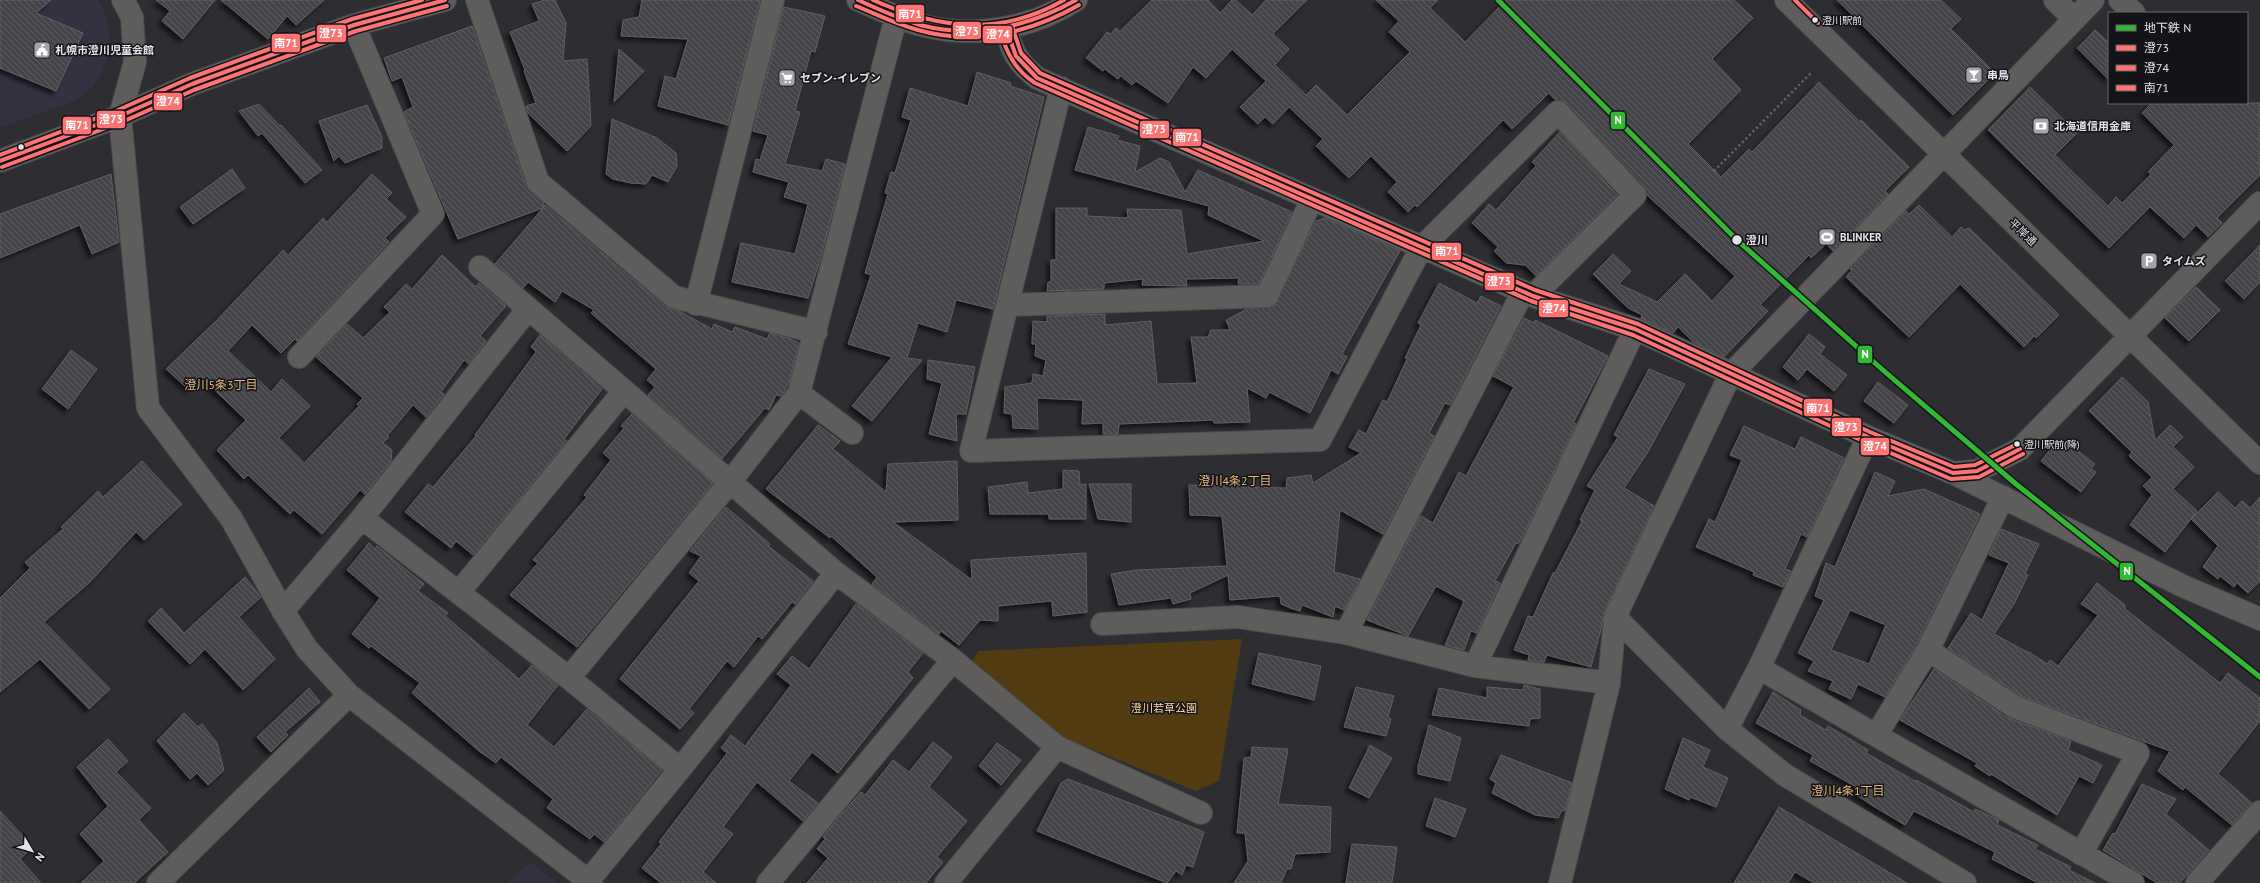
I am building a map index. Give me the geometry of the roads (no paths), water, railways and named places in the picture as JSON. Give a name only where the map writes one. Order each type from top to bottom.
[{"type":"street","points":[[123,0],[132,17],[136,62],[120,116],[148,408],[231,518],[306,649],[349,695],[589,882],[836,573]]},
{"type":"street","points":[[0,161],[120,116],[192,84],[354,25],[445,0]]},
{"type":"street","points":[[478,0],[538,182],[674,297],[696,304],[816,332]]},
{"type":"street","points":[[696,304],[773,0]]},
{"type":"street","points":[[858,0],[921,25],[946,30],[972,31],[1006,28],[1050,15],[1076,0]]},
{"type":"street","name":"平岸通","points":[[1786,0],[2260,463]]},
{"type":"street","points":[[2055,0],[2074,19]]},
{"type":"street","points":[[1560,883],[1609,683],[1615,617],[1730,374],[2093,0]]},
{"type":"street","points":[[2120,0],[2133,12]]},
{"type":"street","points":[[569,678],[730,482],[799,393],[816,332],[896,16]]},
{"type":"street","points":[[299,357],[433,214],[354,25]]},
{"type":"street","points":[[1006,28],[1012,50],[1023,67],[1037,78],[1528,294],[1635,329],[1868,437],[1953,473],[2185,587],[2260,619]]},
{"type":"street","points":[[1061,88],[971,451],[1320,440],[1421,248],[1558,112],[1635,195],[1528,294],[1346,633]]},
{"type":"street","points":[[1008,304],[1267,296],[1312,199]]},
{"type":"street","points":[[1953,473],[1977,471],[2020,449],[2130,336],[2256,214]]},
{"type":"street","points":[[480,267],[836,573],[953,660],[1057,747],[1202,813]]},
{"type":"street","points":[[283,611],[362,518],[528,309]]},
{"type":"street","points":[[1475,666],[1635,329]]},
{"type":"street","points":[[459,592],[624,391]]},
{"type":"street","points":[[799,393],[852,433]]},
{"type":"street","points":[[1727,729],[1759,668],[1868,437]]},
{"type":"street","points":[[1877,734],[1928,650],[2003,497]]},
{"type":"street","points":[[362,518],[569,678],[680,770]]},
{"type":"street","points":[[1102,624],[1238,617],[1346,633],[1475,666],[1609,683]]},
{"type":"street","points":[[1615,617],[1727,729],[1785,775],[1965,883]]},
{"type":"street","points":[[1928,650],[2015,707],[2138,753],[2081,854]]},
{"type":"street","points":[[768,883],[953,660]]},
{"type":"street","points":[[1759,668],[1877,734],[2133,883]]},
{"type":"street","points":[[158,883],[349,695]]},
{"type":"street","points":[[946,883],[1057,747]]},
{"type":"street","points":[[2197,883],[2260,814]]},
{"type":"metro line","name":"N","points":[[1498,0],[1737,240],[1884,371],[2016,484],[2260,677]]},
{"type":"place","name":"澄川駅前","points":[[1815,20]]},
{"type":"place","name":"札幌市澄川児童会館","points":[[42,50]]},
{"type":"place","name":"串鳥","points":[[1974,75]]},
{"type":"place","name":"セブン-イレブン","points":[[787,78]]},
{"type":"place","name":"北海道信用金庫","points":[[2041,126]]},
{"type":"place","name":"BLINKER","points":[[1827,237]]},
{"type":"place","name":"澄川","points":[[1737,240]]},
{"type":"place","name":"タイムズ","points":[[2149,261]]},
{"type":"place","name":"澄川駅前(降)","points":[[2017,444]]},
{"type":"district","name":"澄川5条3丁目","points":[[221,384]]},
{"type":"district","name":"澄川4条2丁目","points":[[1235,480]]},
{"type":"district","name":"澄川4条1丁目","points":[[1848,790]]},
{"type":"park label","name":"澄川若草公園","points":[[1164,708]]}]
